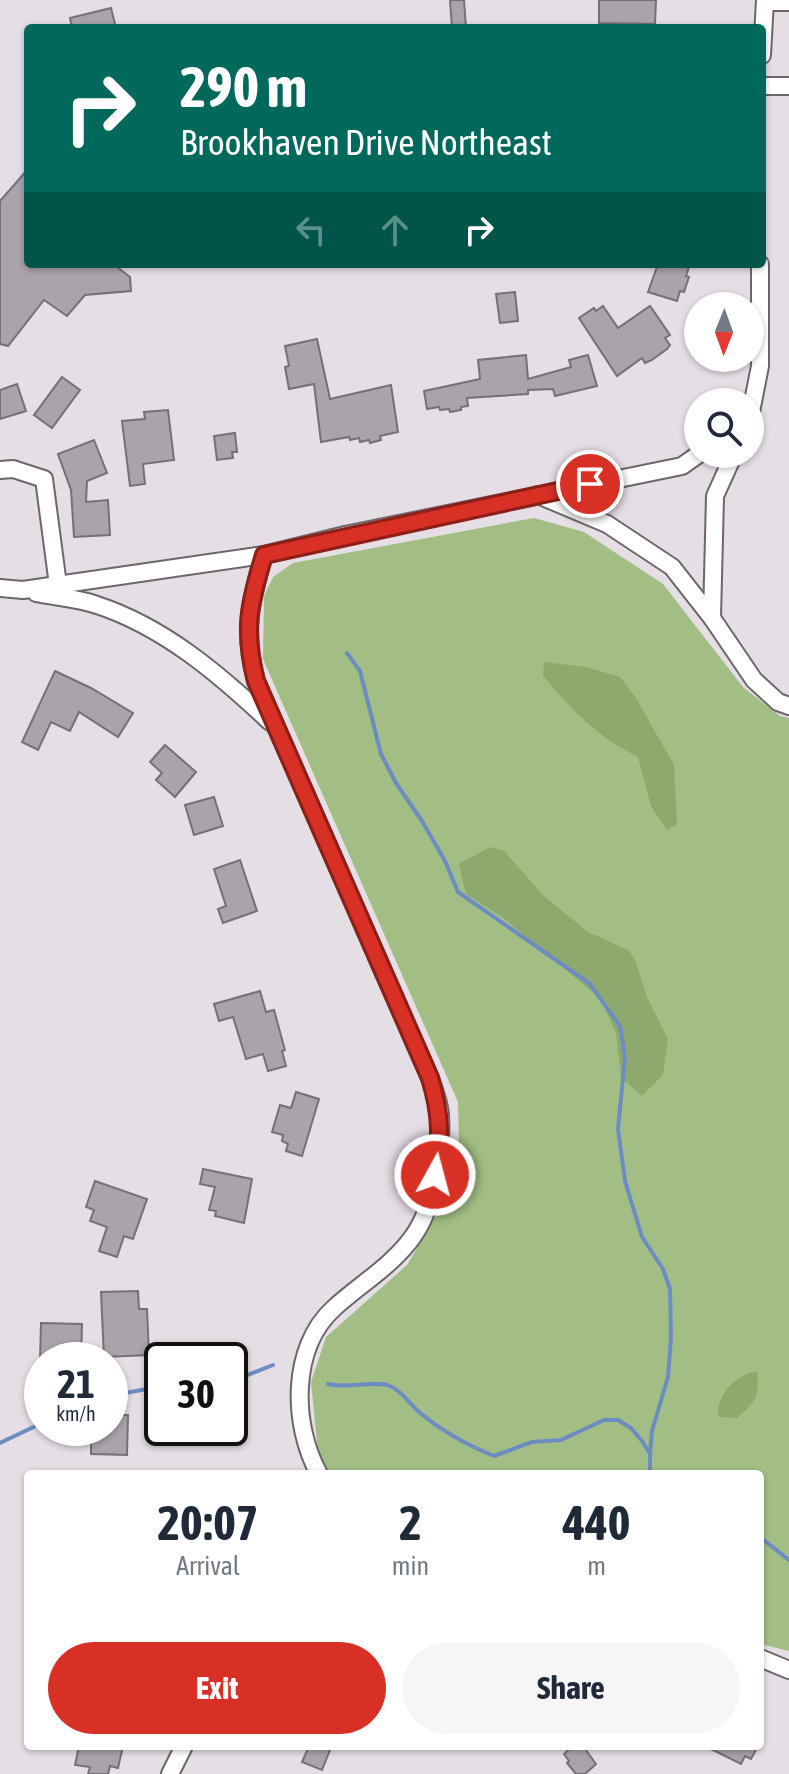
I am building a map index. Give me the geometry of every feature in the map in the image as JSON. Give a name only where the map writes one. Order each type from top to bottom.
[{"type":"street","points":[[764,24],[765,1],[789,2]]},
{"type":"street","points":[[766,86],[789,86]]},
{"type":"street","points":[[756,388],[760,366],[760,268]]},
{"type":"street","points":[[23,590],[264,555],[684,465]]},
{"type":"street","points":[[712,618],[715,496],[728,468]]},
{"type":"street","points":[[0,470],[13,469],[44,479],[58,585]]},
{"type":"street","points":[[538,495],[607,524],[672,567],[712,618],[754,680],[778,702],[789,706]]},
{"type":"street","points":[[264,555],[250,602],[248,637],[256,681],[425,1065],[439,1110],[440,1144],[426,1212],[409,1242],[332,1309],[312,1338],[304,1364],[299,1399],[304,1433],[317,1470]]},
{"type":"street","points":[[0,588],[95,604],[150,627],[233,687],[274,726]]},
{"type":"street","points":[[764,1660],[789,1670]]},
{"type":"street","points":[[170,1774],[182,1750]]},
{"type":"green space","points":[[534,518],[584,532],[663,584],[743,687],[780,716],[789,718],[789,1651],[764,1645],[764,1470],[328,1470],[318,1452],[311,1382],[326,1337],[407,1265],[448,1196],[459,1148],[458,1102],[263,659],[264,596],[273,577],[293,563]]},
{"type":"green space","points":[[544,662],[586,667],[620,677],[636,698],[674,765],[677,824],[667,830],[651,806],[638,757],[609,740],[575,712],[543,676]]},
{"type":"green space","points":[[490,847],[504,851],[544,896],[588,932],[628,950],[635,960],[647,997],[668,1039],[663,1075],[642,1096],[621,1078],[616,1033],[600,998],[502,917],[466,894],[459,864]]},
{"type":"green space","points":[[757,1372],[757,1393],[748,1408],[737,1418],[718,1417],[720,1401],[729,1387],[742,1376]]},
{"type":"building","points":[[450,0],[464,0],[466,24],[452,24]]},
{"type":"building","points":[[599,0],[656,0],[655,24],[599,23]]},
{"type":"building","points":[[111,8],[115,24],[71,24],[70,18]]},
{"type":"building","points":[[24,174],[24,268],[118,268],[130,277],[131,291],[85,295],[67,316],[44,300],[8,346],[0,344],[0,201]]},
{"type":"building","points":[[657,268],[689,268],[684,292],[680,291],[677,301],[648,292]]},
{"type":"building","points":[[515,292],[518,321],[500,323],[496,294]]},
{"type":"building","points":[[603,306],[618,328],[650,306],[670,335],[665,338],[670,345],[652,360],[645,363],[642,358],[617,376],[579,318]]},
{"type":"building","points":[[317,339],[330,399],[391,385],[398,432],[380,436],[381,440],[370,443],[369,440],[360,442],[359,438],[350,440],[349,437],[321,442],[314,384],[289,389],[285,367],[289,366],[285,346]]},
{"type":"building","points":[[526,355],[528,379],[571,367],[569,360],[588,355],[597,386],[555,396],[553,389],[467,398],[468,406],[450,412],[439,407],[427,409],[424,391],[480,379],[478,360]]},
{"type":"building","points":[[62,377],[80,390],[52,428],[34,415]]},
{"type":"building","points":[[17,384],[26,411],[0,419],[0,390]]},
{"type":"building","points":[[168,410],[174,460],[143,464],[145,484],[130,486],[122,421],[145,419],[144,412]]},
{"type":"building","points":[[235,433],[237,452],[232,452],[233,458],[217,460],[214,436]]},
{"type":"building","points":[[94,440],[107,473],[87,481],[86,502],[108,500],[110,535],[74,537],[71,490],[58,454]]},
{"type":"building","points":[[55,671],[133,713],[118,737],[79,712],[70,731],[51,722],[38,750],[22,742]]},
{"type":"building","points":[[165,745],[196,772],[175,797],[156,780],[162,773],[150,762]]},
{"type":"building","points":[[214,797],[223,826],[194,835],[185,805]]},
{"type":"building","points":[[240,860],[257,911],[223,923],[218,909],[226,906],[214,869]]},
{"type":"building","points":[[260,991],[266,1012],[274,1010],[285,1050],[282,1051],[286,1066],[268,1071],[263,1054],[246,1059],[233,1017],[219,1021],[214,1004]]},
{"type":"building","points":[[296,1092],[319,1099],[302,1156],[286,1151],[288,1144],[282,1141],[283,1135],[272,1132],[280,1105],[291,1108]]},
{"type":"building","points":[[203,1169],[252,1179],[244,1223],[215,1216],[216,1211],[209,1210],[215,1187],[200,1184]]},
{"type":"building","points":[[95,1181],[147,1199],[133,1239],[124,1236],[117,1257],[99,1251],[107,1227],[90,1221],[94,1210],[86,1207]]},
{"type":"building","points":[[138,1291],[139,1309],[147,1309],[148,1342],[144,1342],[144,1355],[128,1356],[128,1342],[103,1342],[101,1292]]},
{"type":"building","points":[[41,1323],[82,1324],[82,1342],[40,1342]]},
{"type":"building","points":[[91,1446],[127,1446],[127,1455],[91,1454]]},
{"type":"building","points":[[78,1750],[122,1750],[118,1768],[110,1766],[108,1774],[88,1774],[90,1767],[75,1765]]},
{"type":"building","points":[[307,1750],[330,1750],[322,1770],[302,1762]]},
{"type":"building","points":[[568,1750],[586,1750],[596,1764],[585,1774],[576,1774],[564,1754]]},
{"type":"building","points":[[713,1750],[756,1750],[751,1759],[745,1756],[741,1764]]},
{"type":"waterway","points":[[347,653],[360,671],[381,754],[445,861],[458,892],[589,983],[620,1026],[625,1057],[618,1129],[625,1181],[642,1237],[663,1269],[670,1289],[668,1377],[652,1431],[650,1454]]},
{"type":"waterway","points":[[248,1375],[273,1365]]},
{"type":"waterway","points":[[328,1384],[390,1386],[436,1425],[494,1456],[532,1442],[561,1440],[604,1420],[618,1420],[631,1428],[642,1441],[650,1454],[650,1470]]},
{"type":"waterway","points":[[128,1393],[144,1389]]},
{"type":"waterway","points":[[0,1443],[24,1432]]},
{"type":"waterway","points":[[764,1540],[789,1560]]},
{"type":"route","points":[[435,1175],[440,1144],[439,1110],[430,1078],[256,681],[248,637],[250,602],[264,555],[590,484]]}]
